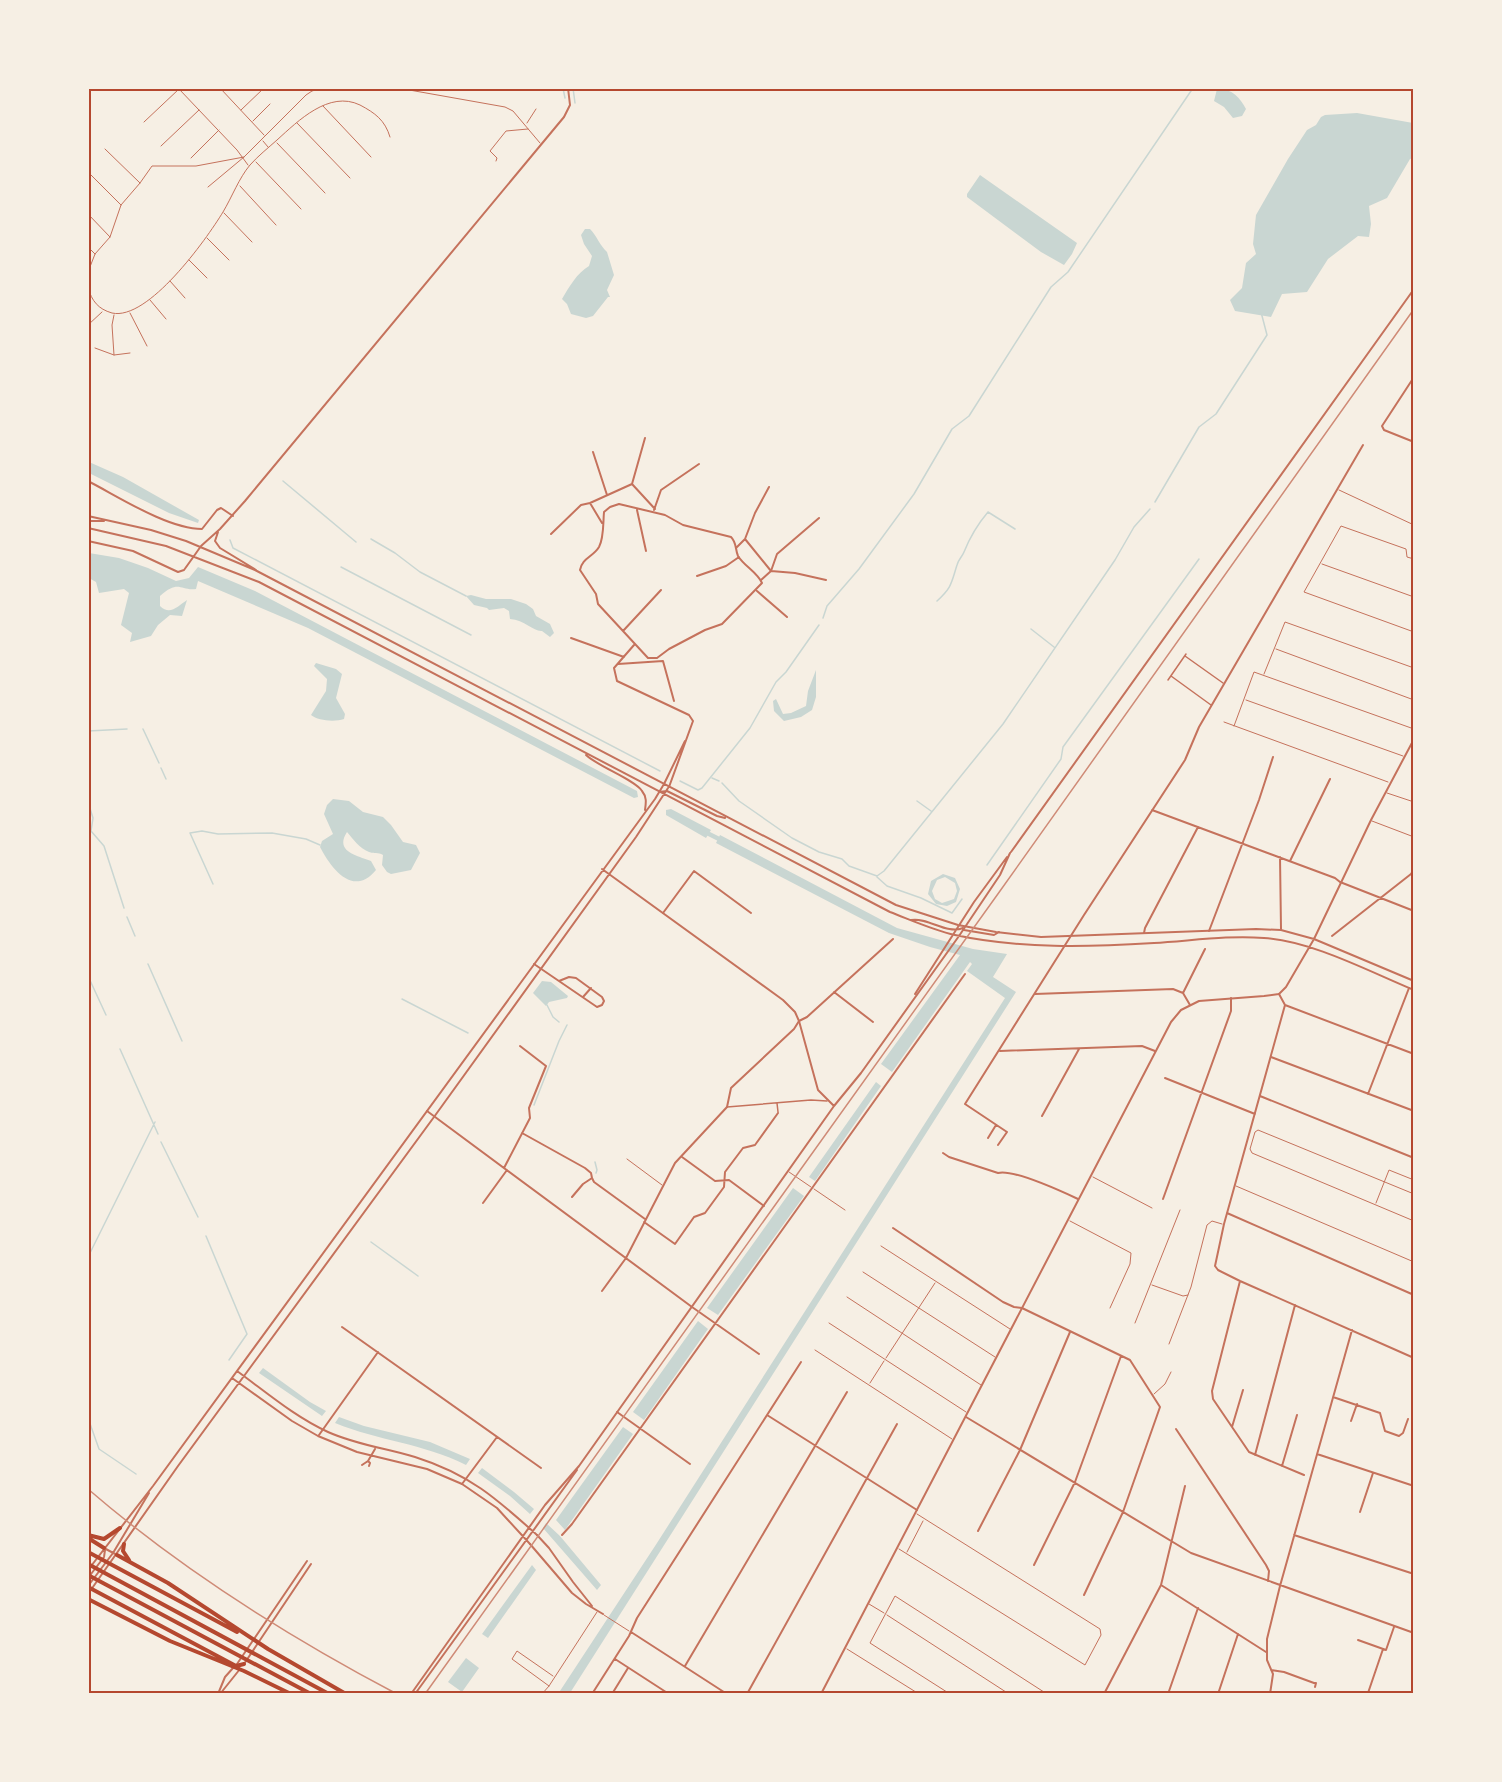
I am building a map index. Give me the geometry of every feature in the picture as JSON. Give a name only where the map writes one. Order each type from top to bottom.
[{"type":"highway","points":[[88,1536],[104,1539],[120,1528]]},
{"type":"highway","points":[[88,1536],[104,1550]]},
{"type":"highway","points":[[124,1544],[125,1554],[132,1562]]},
{"type":"highway","points":[[88,1552],[249,1637],[257,1636]]},
{"type":"highway","points":[[114,1555],[168,1582],[268,1649],[346,1694]]},
{"type":"highway","points":[[88,1564],[329,1694]]},
{"type":"highway","points":[[88,1574],[310,1694]]},
{"type":"highway","points":[[88,1586],[236,1666],[244,1664]]},
{"type":"highway","points":[[88,1599],[170,1641],[244,1671],[291,1694]]},
{"type":"highway","points":[[88,1604],[108,1609]]},
{"type":"street","points":[[88,541],[133,551],[178,572],[184,570],[201,546],[232,516],[541,145],[568,110],[570,99],[568,88]]},
{"type":"street","points":[[911,1002],[958,925],[1413,289]]},
{"type":"street","points":[[1413,377],[1382,426],[1384,430],[1413,442]]},
{"type":"street","points":[[632,484],[645,438]]},
{"type":"street","points":[[999,1145],[1006,1132],[965,1104],[1185,760],[1211,705],[1363,446]]},
{"type":"street","points":[[593,452],[607,495]]},
{"type":"street","points":[[654,511],[661,490],[699,464]]},
{"type":"street","points":[[88,481],[163,520],[183,526],[202,528],[220,508],[232,516]]},
{"type":"street","points":[[551,534],[581,505],[632,484]]},
{"type":"street","points":[[632,484],[654,511]]},
{"type":"street","points":[[736,548],[745,539],[755,513],[769,487]]},
{"type":"street","points":[[590,503],[603,524]]},
{"type":"street","points":[[761,580],[739,557],[735,542],[731,537],[683,525],[654,511],[619,504],[604,512],[602,541],[598,549],[581,566],[582,574],[596,594],[598,604],[652,660],[705,630],[722,624],[757,590],[762,583],[761,580],[771,571],[777,555],[819,518]]},
{"type":"street","points":[[637,508],[646,551]]},
{"type":"street","points":[[88,516],[151,530],[201,546],[264,575],[887,902],[958,925],[999,933],[1041,937],[1281,930],[1314,939],[1413,981]]},
{"type":"street","points":[[88,521],[110,520]]},
{"type":"street","points":[[88,528],[152,542],[259,582],[659,792],[729,819]]},
{"type":"street","points":[[220,529],[215,541],[220,548],[264,575]]},
{"type":"street","points":[[745,539],[771,571],[795,573],[826,580]]},
{"type":"street","points":[[697,576],[726,566],[739,557]]},
{"type":"street","points":[[623,631],[661,590]]},
{"type":"street","points":[[757,590],[787,617]]},
{"type":"street","points":[[571,638],[624,657]]},
{"type":"street","points":[[88,1586],[124,1544],[143,1514],[434,1117],[666,793],[693,721],[689,715],[617,681],[614,668],[635,644]]},
{"type":"street","points":[[1168,680],[1186,655],[1224,684]]},
{"type":"street","points":[[618,664],[663,661],[674,701]]},
{"type":"street","points":[[1171,676],[1211,705]]},
{"type":"street","points":[[88,1574],[645,812],[664,784],[688,735]]},
{"type":"street","points":[[821,1694],[1172,1022],[1181,1010],[1208,999],[1279,994],[1292,978],[1314,939],[1340,882],[1413,739]]},
{"type":"street","points":[[581,751],[594,762],[642,791],[646,800],[645,812]]},
{"type":"street","points":[[1209,931],[1273,758]]},
{"type":"street","points":[[1290,861],[1330,779]]},
{"type":"street","points":[[666,793],[890,912],[953,935],[1022,945],[1264,938],[1310,946],[1413,990]]},
{"type":"street","points":[[1152,810],[1281,857],[1413,911]]},
{"type":"street","points":[[1144,934],[1145,928],[1198,827]]},
{"type":"street","points":[[420,1684],[571,1481],[579,1466],[834,1106],[861,1073],[959,936],[1000,875],[1010,853]]},
{"type":"street","points":[[1281,857],[1281,930]]},
{"type":"street","points":[[1332,936],[1411,874],[1413,869]]},
{"type":"street","points":[[602,870],[783,1000],[795,1012],[818,1090],[834,1106]]},
{"type":"street","points":[[663,913],[694,872],[751,913]]},
{"type":"street","points":[[911,920],[918,918],[956,930],[965,926]]},
{"type":"street","points":[[953,935],[963,930],[994,935],[999,933]]},
{"type":"street","points":[[602,1291],[626,1258],[675,1163],[727,1107],[730,1088],[794,1029],[799,1021],[807,1017],[892,939]]},
{"type":"street","points":[[1184,993],[1205,949]]},
{"type":"street","points":[[534,963],[597,1007],[602,1005],[604,1000],[602,996],[576,978],[569,976],[560,981]]},
{"type":"street","points":[[562,1535],[717,1324],[965,974]]},
{"type":"street","points":[[583,997],[591,988]]},
{"type":"street","points":[[1368,1094],[1409,988]]},
{"type":"street","points":[[1035,994],[1173,989],[1184,993],[1190,1005]]},
{"type":"street","points":[[834,992],[873,1022]]},
{"type":"street","points":[[1279,994],[1285,1005],[1413,1054]]},
{"type":"street","points":[[1163,1198],[1231,1011],[1231,998]]},
{"type":"street","points":[[1285,1005],[1234,1186],[1215,1266],[1218,1270],[1240,1281],[1413,1358]]},
{"type":"street","points":[[483,1203],[505,1169],[530,1118],[529,1108],[546,1066],[519,1046]]},
{"type":"street","points":[[1000,1051],[1142,1046],[1156,1051]]},
{"type":"street","points":[[1042,1116],[1079,1049]]},
{"type":"street","points":[[1271,1056],[1413,1111]]},
{"type":"street","points":[[1165,1078],[1255,1114]]},
{"type":"street","points":[[1260,1096],[1413,1158]]},
{"type":"street","points":[[727,1107],[811,1100],[827,1101]]},
{"type":"street","points":[[522,1133],[585,1168],[591,1173],[594,1182],[675,1244],[694,1217],[705,1213],[724,1187],[725,1172],[743,1148],[756,1145],[778,1113],[777,1103]]},
{"type":"street","points":[[427,1111],[759,1354]]},
{"type":"street","points":[[988,1138],[996,1125]]},
{"type":"street","points":[[943,1153],[998,1173],[1004,1171],[1025,1178],[1079,1200]]},
{"type":"street","points":[[682,1157],[715,1180],[729,1180],[764,1206]]},
{"type":"street","points":[[572,1197],[583,1184],[592,1178]]},
{"type":"street","points":[[1227,1214],[1413,1294]]},
{"type":"street","points":[[893,1228],[1003,1302],[1022,1308],[1130,1360],[1160,1407],[1123,1512],[1084,1595]]},
{"type":"street","points":[[1240,1281],[1212,1399],[1249,1452],[1304,1475]]},
{"type":"street","points":[[1255,1455],[1295,1305]]},
{"type":"street","points":[[342,1327],[541,1468]]},
{"type":"street","points":[[1270,1694],[1273,1680],[1266,1652],[1267,1639],[1352,1330]]},
{"type":"street","points":[[978,1531],[1020,1450],[1070,1332]]},
{"type":"street","points":[[318,1436],[378,1352]]},
{"type":"street","points":[[1034,1564],[1076,1482],[1121,1356]]},
{"type":"street","points":[[592,1694],[615,1659],[637,1618],[801,1362]]},
{"type":"street","points":[[237,1371],[322,1430],[354,1443],[431,1462],[466,1478],[501,1502],[537,1535],[594,1608]]},
{"type":"street","points":[[232,1378],[292,1421],[318,1436],[370,1455],[418,1466],[462,1484],[497,1508],[572,1593],[604,1615]]},
{"type":"street","points":[[1232,1428],[1243,1390]]},
{"type":"street","points":[[685,1666],[847,1392]]},
{"type":"street","points":[[1333,1397],[1380,1413],[1384,1431],[1399,1436],[1403,1433],[1408,1419]]},
{"type":"street","points":[[1351,1421],[1357,1404]]},
{"type":"street","points":[[618,1412],[690,1464]]},
{"type":"street","points":[[767,1414],[916,1512]]},
{"type":"street","points":[[1282,1466],[1297,1414]]},
{"type":"street","points":[[967,1415],[1020,1450],[1204,1559],[1413,1634]]},
{"type":"street","points":[[747,1694],[897,1424]]},
{"type":"street","points":[[1176,1429],[1266,1565],[1269,1571],[1267,1582]]},
{"type":"street","points":[[462,1484],[496,1437]]},
{"type":"street","points":[[369,1466],[370,1455],[375,1448]]},
{"type":"street","points":[[1317,1454],[1413,1486]]},
{"type":"street","points":[[362,1465],[368,1461]]},
{"type":"street","points":[[413,1694],[523,1536],[564,1481],[579,1466]]},
{"type":"street","points":[[1360,1512],[1373,1473]]},
{"type":"street","points":[[88,1594],[114,1555],[153,1486]]},
{"type":"street","points":[[1109,1694],[1104,1693],[1161,1585],[1185,1486]]},
{"type":"street","points":[[1294,1535],[1413,1574]]},
{"type":"street","points":[[104,1550],[114,1555]]},
{"type":"street","points":[[88,1574],[104,1557],[104,1550]]},
{"type":"street","points":[[219,1694],[225,1677],[236,1666],[307,1562]]},
{"type":"street","points":[[219,1694],[244,1664],[311,1564]]},
{"type":"street","points":[[1161,1585],[1266,1652]]},
{"type":"street","points":[[1168,1694],[1198,1608]]},
{"type":"street","points":[[1358,1640],[1386,1650],[1394,1627]]},
{"type":"street","points":[[630,1632],[727,1694]]},
{"type":"street","points":[[1218,1694],[1238,1634]]},
{"type":"street","points":[[1368,1693],[1383,1649]]},
{"type":"street","points":[[615,1659],[669,1694]]},
{"type":"street","points":[[612,1694],[628,1668]]},
{"type":"street","points":[[1271,1670],[1284,1671],[1316,1683],[1315,1687]]},
{"type":"lane","points":[[241,110],[264,88]]},
{"type":"lane","points":[[208,188],[244,157],[306,95],[322,88]]},
{"type":"lane","points":[[398,88],[506,107],[530,129],[541,145]]},
{"type":"lane","points":[[144,122],[179,89],[244,157],[248,166]]},
{"type":"lane","points":[[221,89],[265,136]]},
{"type":"lane","points":[[88,288],[89,296],[95,304],[115,314],[129,312],[150,299],[170,281],[207,237],[248,166],[297,122],[322,105],[342,101],[355,103],[379,115],[390,136]]},
{"type":"lane","points":[[252,122],[270,104]]},
{"type":"lane","points":[[322,105],[371,158]]},
{"type":"lane","points":[[526,125],[536,109]]},
{"type":"lane","points":[[161,146],[199,110]]},
{"type":"lane","points":[[297,122],[350,178]]},
{"type":"lane","points":[[496,161],[497,158],[490,151],[506,131],[530,129]]},
{"type":"lane","points":[[191,159],[219,130]]},
{"type":"lane","points":[[261,139],[269,147]]},
{"type":"lane","points":[[276,141],[325,193]]},
{"type":"lane","points":[[105,149],[140,183]]},
{"type":"lane","points":[[88,272],[95,254],[110,237],[121,205],[152,166],[196,166],[244,157]]},
{"type":"lane","points":[[254,161],[301,209]]},
{"type":"lane","points":[[88,172],[121,205]]},
{"type":"lane","points":[[238,185],[276,225]]},
{"type":"lane","points":[[223,212],[252,242]]},
{"type":"lane","points":[[88,214],[110,237]]},
{"type":"lane","points":[[207,237],[229,260]]},
{"type":"lane","points":[[88,247],[95,254]]},
{"type":"lane","points":[[189,260],[207,278]]},
{"type":"lane","points":[[170,281],[185,298]]},
{"type":"lane","points":[[150,299],[166,319]]},
{"type":"lane","points":[[88,325],[104,310]]},
{"type":"lane","points":[[129,312],[147,346]]},
{"type":"lane","points":[[114,355],[112,325],[115,314]]},
{"type":"lane","points":[[95,348],[114,355],[130,353]]},
{"type":"lane","points":[[1337,489],[1413,525]]},
{"type":"lane","points":[[1413,559],[1407,557],[1406,549],[1341,526],[1305,590],[1306,594],[1413,632]]},
{"type":"lane","points":[[1320,563],[1413,597]]},
{"type":"lane","points":[[1264,675],[1285,622],[1413,668]]},
{"type":"lane","points":[[1274,648],[1413,700]]},
{"type":"lane","points":[[1234,726],[1254,672],[1413,729]]},
{"type":"lane","points":[[1245,699],[1404,756]]},
{"type":"lane","points":[[1224,722],[1390,783]]},
{"type":"lane","points":[[1385,792],[1413,802]]},
{"type":"lane","points":[[1371,820],[1413,837]]},
{"type":"lane","points":[[1413,1194],[1258,1130],[1255,1132],[1250,1149],[1252,1154],[1413,1221]]},
{"type":"lane","points":[[627,1159],[663,1185]]},
{"type":"lane","points":[[1376,1205],[1389,1170],[1413,1180]]},
{"type":"lane","points":[[788,1171],[845,1210]]},
{"type":"lane","points":[[1091,1176],[1152,1208]]},
{"type":"lane","points":[[1234,1186],[1413,1262]]},
{"type":"lane","points":[[1135,1323],[1180,1210]]},
{"type":"lane","points":[[1068,1220],[1131,1253],[1130,1264],[1110,1308]]},
{"type":"lane","points":[[1169,1344],[1188,1295],[1207,1225],[1212,1221],[1224,1224]]},
{"type":"lane","points":[[881,1246],[1011,1330]]},
{"type":"lane","points":[[863,1272],[996,1358]]},
{"type":"lane","points":[[869,1385],[936,1281]]},
{"type":"lane","points":[[1150,1284],[1183,1296],[1188,1295]]},
{"type":"lane","points":[[847,1298],[982,1386]]},
{"type":"lane","points":[[829,1323],[967,1415]]},
{"type":"lane","points":[[815,1350],[954,1440]]},
{"type":"lane","points":[[1152,1395],[1165,1384],[1171,1372]]},
{"type":"lane","points":[[897,1548],[1085,1665],[1101,1635],[1100,1629],[916,1512]]},
{"type":"lane","points":[[906,1553],[924,1519]]},
{"type":"lane","points":[[950,1694],[870,1643],[895,1596],[1047,1694]]},
{"type":"lane","points":[[868,1603],[1009,1694]]},
{"type":"lane","points":[[542,1694],[555,1678],[598,1611]]},
{"type":"lane","points":[[604,1615],[630,1632]]},
{"type":"lane","points":[[845,1648],[919,1694]]},
{"type":"lane","points":[[549,1686],[512,1659],[518,1651],[555,1678]]},
{"type":"shaded area","points":[[1217,89],[1227,90],[1238,97],[1246,109],[1242,116],[1233,118],[1224,107],[1214,101]]},
{"type":"shaded area","points":[[1357,113],[1413,123],[1413,158],[1410,159],[1387,198],[1369,206],[1371,224],[1369,237],[1358,236],[1328,259],[1307,292],[1282,294],[1271,317],[1235,311],[1230,300],[1242,288],[1246,263],[1256,254],[1253,244],[1256,215],[1288,159],[1307,130],[1316,125],[1321,117]]},
{"type":"shaded area","points":[[980,175],[1077,243],[1064,265],[1041,252],[967,197]]},
{"type":"shaded area","points":[[585,229],[590,229],[607,252],[614,275],[607,290],[610,297],[593,316],[586,318],[571,314],[562,299],[577,276],[589,266],[592,256],[581,235]]},
{"type":"shaded area","points":[[89,462],[123,477],[199,520],[198,523],[169,513],[89,473]]},
{"type":"shaded area","points":[[89,553],[119,558],[176,581],[189,578],[198,567],[255,591],[637,791],[638,797],[634,798],[308,628],[198,581],[196,589],[176,587],[160,596],[160,606],[167,610],[174,609],[187,600],[182,616],[170,615],[158,625],[151,636],[130,642],[132,633],[121,625],[129,593],[124,589],[99,593],[96,582],[89,578]]},
{"type":"shaded area","points":[[466,596],[486,599],[511,599],[526,604],[533,609],[536,616],[550,624],[554,633],[550,637],[520,621],[510,619],[509,611],[504,608],[489,610],[474,605]]},
{"type":"shaded area","points":[[316,663],[336,669],[342,674],[336,698],[345,714],[344,719],[318,719],[311,715],[326,691],[327,679],[314,666]]},
{"type":"shaded area","points":[[816,670],[816,697],[812,710],[801,717],[784,721],[774,711],[773,701],[776,699],[783,714],[806,706],[808,691]]},
{"type":"shaded area","points":[[333,799],[349,801],[363,812],[383,817],[403,842],[416,845],[420,853],[411,870],[391,874],[387,872],[382,865],[383,855],[365,850],[347,832],[343,844],[345,849],[371,861],[376,870],[367,878],[359,881],[351,881],[336,871],[320,847],[322,841],[333,834],[324,814],[327,805]]},
{"type":"shaded area","points":[[671,809],[711,830],[706,838],[666,815],[666,810]]},
{"type":"shaded area","points":[[720,835],[897,928],[973,949],[1007,954],[993,977],[1016,992],[570,1693],[558,1694],[1005,998],[967,971],[972,964],[970,962],[892,1072],[881,1064],[960,955],[889,933],[716,843]]},
{"type":"shaded area","points":[[943,874],[955,878],[960,889],[956,902],[947,906],[936,904],[928,894],[931,881]],"holes":[[[945,877],[955,883],[957,891],[954,899],[942,903],[935,899],[932,891],[937,880]]]},
{"type":"shaded area","points":[[542,981],[551,982],[568,996],[567,998],[549,1002],[546,1006],[533,993]]},
{"type":"shaded area","points":[[876,1082],[881,1086],[815,1181],[809,1177]]},
{"type":"shaded area","points":[[793,1188],[804,1196],[718,1315],[707,1308]]},
{"type":"shaded area","points":[[698,1321],[708,1329],[644,1420],[633,1412]]},
{"type":"shaded area","points":[[263,1368],[326,1411],[322,1416],[259,1373]]},
{"type":"shaded area","points":[[339,1417],[364,1426],[430,1442],[470,1459],[466,1465],[433,1452],[351,1429],[335,1423]]},
{"type":"shaded area","points":[[623,1427],[633,1434],[565,1530],[556,1520]]},
{"type":"shaded area","points":[[482,1468],[534,1509],[530,1514],[478,1473]]},
{"type":"shaded area","points":[[546,1523],[560,1536],[601,1585],[597,1590],[543,1528]]},
{"type":"shaded area","points":[[532,1565],[536,1570],[488,1638],[482,1634]]},
{"type":"shaded area","points":[[466,1658],[479,1668],[462,1692],[448,1682]]},
{"type":"waterway","points":[[563,88],[565,98]]},
{"type":"waterway","points":[[573,88],[575,103]]},
{"type":"waterway","points":[[823,618],[827,606],[859,569],[914,494],[952,429],[969,416],[1051,287],[1068,272],[1193,88]]},
{"type":"waterway","points":[[1155,502],[1199,427],[1216,414],[1267,335],[1261,312]]},
{"type":"waterway","points":[[283,481],[356,542]]},
{"type":"waterway","points":[[722,783],[739,801],[792,838],[819,852],[842,859],[849,866],[877,876],[884,871],[1003,724],[1115,560],[1134,527],[1150,509]]},
{"type":"waterway","points":[[937,601],[948,588],[971,536],[988,512],[1015,529]]},
{"type":"waterway","points":[[371,539],[420,572],[466,596]]},
{"type":"waterway","points":[[230,540],[233,548],[660,771]]},
{"type":"waterway","points":[[987,865],[1061,759],[1063,747],[1199,559]]},
{"type":"waterway","points":[[341,567],[471,635]]},
{"type":"waterway","points":[[680,781],[698,790],[702,788],[750,728],[776,682],[786,672],[819,625]]},
{"type":"waterway","points":[[1031,629],[1054,647]]},
{"type":"waterway","points":[[88,731],[127,729]]},
{"type":"waterway","points":[[143,729],[159,763]]},
{"type":"waterway","points":[[161,768],[166,779]]},
{"type":"waterway","points":[[712,778],[719,781]]},
{"type":"waterway","points":[[917,801],[931,811]]},
{"type":"waterway","points":[[88,802],[93,818],[91,831],[104,846],[124,908]]},
{"type":"waterway","points":[[213,884],[190,833],[202,831],[218,834],[272,833],[306,839],[320,845]]},
{"type":"waterway","points":[[705,832],[721,840]]},
{"type":"waterway","points":[[877,877],[887,886],[921,898],[952,913],[962,899]]},
{"type":"waterway","points":[[127,917],[135,936]]},
{"type":"waterway","points":[[148,964],[182,1041]]},
{"type":"waterway","points":[[88,976],[106,1015]]},
{"type":"waterway","points":[[402,999],[468,1033]]},
{"type":"waterway","points":[[547,1005],[553,1017],[559,1022]]},
{"type":"waterway","points":[[534,1105],[567,1025]]},
{"type":"waterway","points":[[120,1049],[158,1134]]},
{"type":"waterway","points":[[88,1257],[155,1122]]},
{"type":"waterway","points":[[161,1142],[198,1217]]},
{"type":"waterway","points":[[595,1162],[596,1173]]},
{"type":"waterway","points":[[206,1236],[247,1334],[229,1360]]},
{"type":"waterway","points":[[371,1242],[418,1276]]},
{"type":"waterway","points":[[88,1418],[99,1449],[136,1474]]},
{"type":"railway","points":[[425,1694],[1414,309]]},
{"type":"railway","points":[[88,1489],[199,1575],[276,1625],[397,1694]]}]
